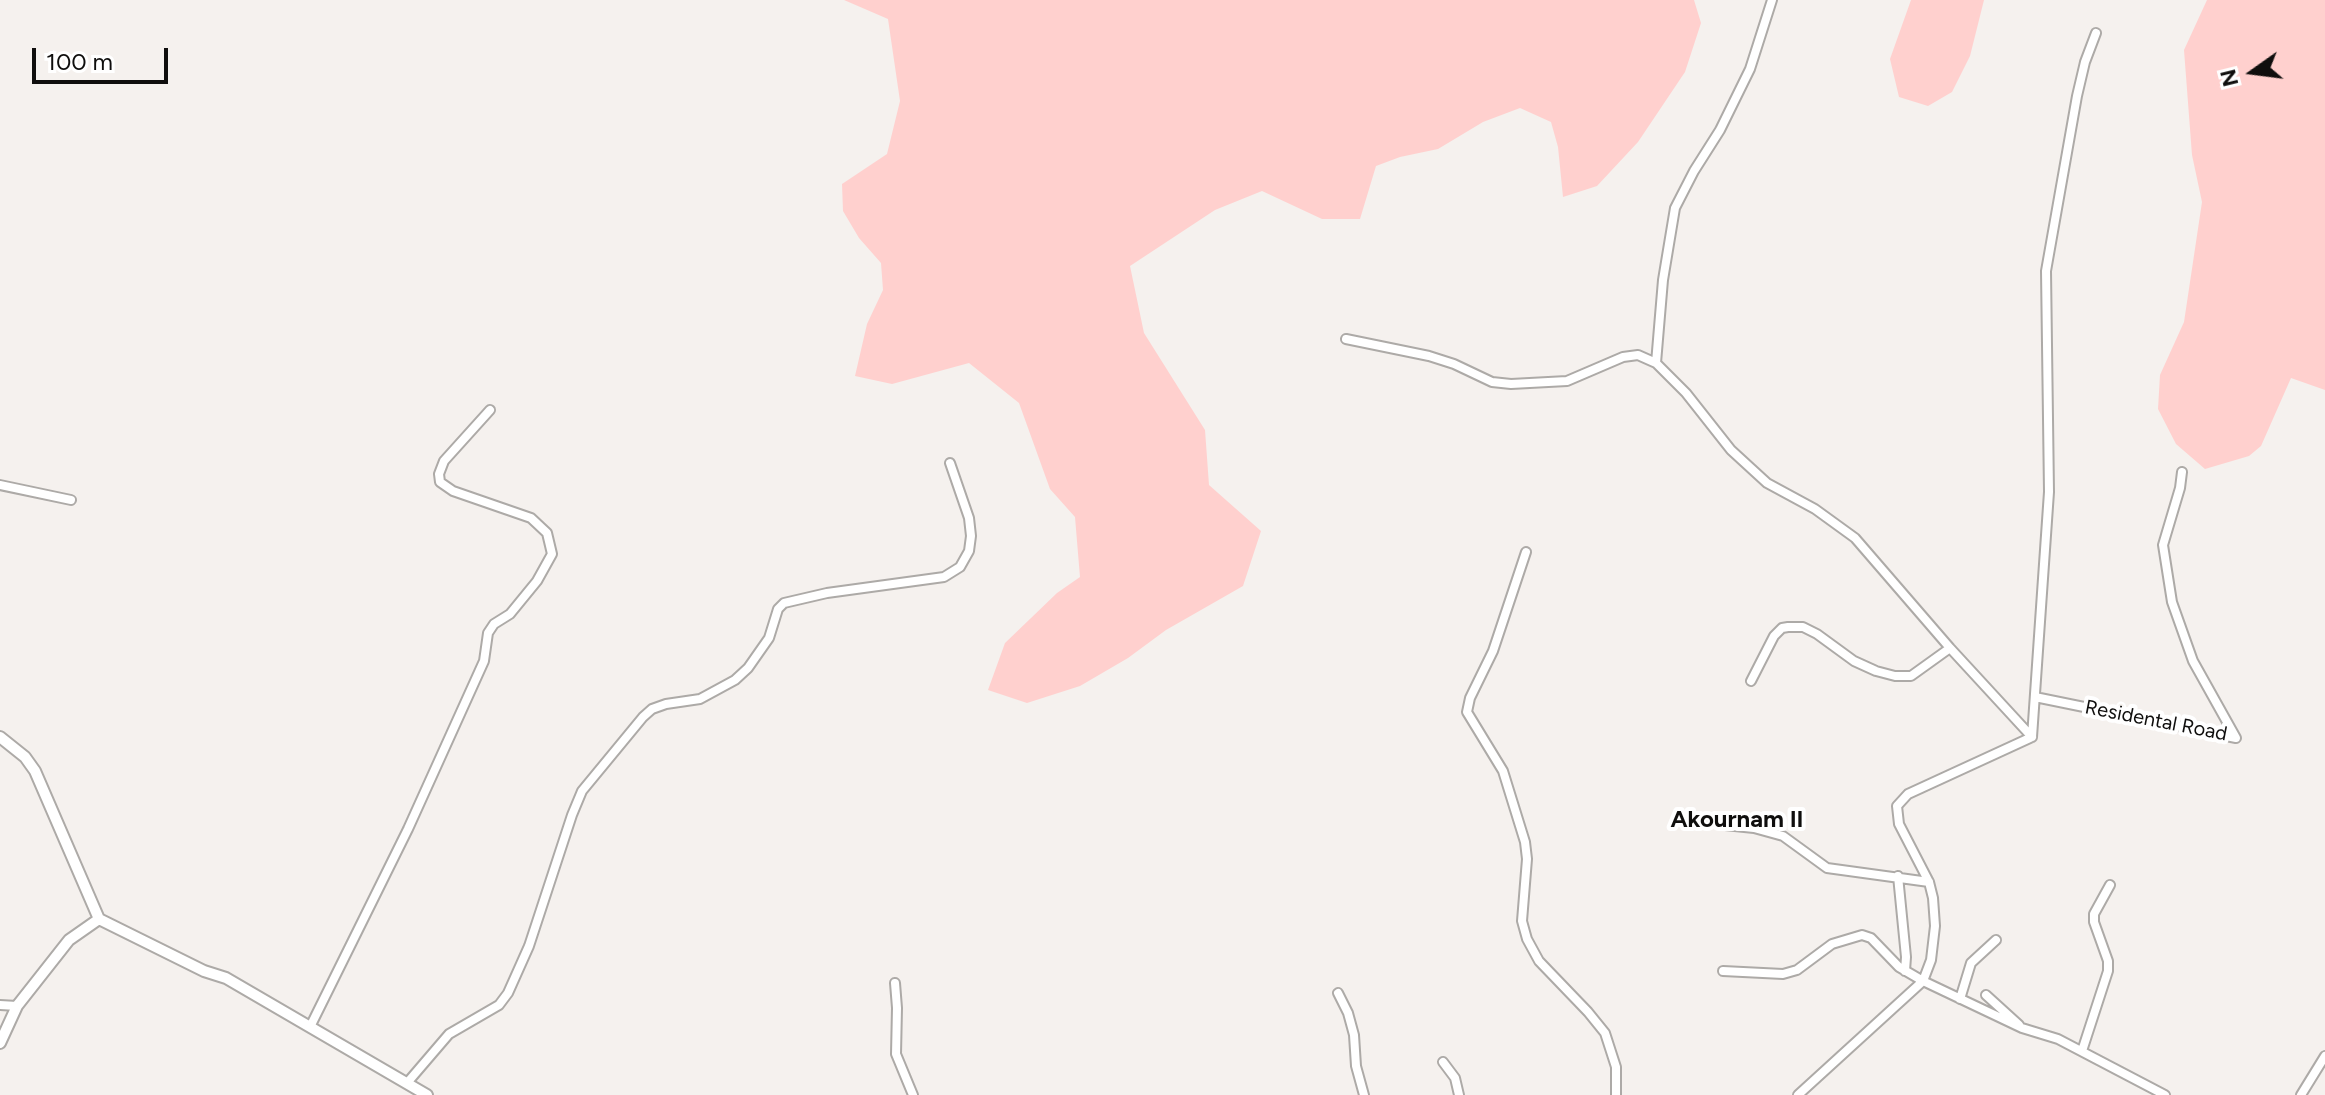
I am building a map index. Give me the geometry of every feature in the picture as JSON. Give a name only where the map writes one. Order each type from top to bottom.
[{"type":"street","points":[[1656,363],[1663,280],[1675,208],[1720,130],[1750,69],[1772,0]]},
{"type":"street","points":[[2032,737],[2049,492],[2046,271],[2077,96],[2096,33]]},
{"type":"street","points":[[1346,339],[1429,356],[1454,364],[1474,376],[1511,384],[1567,381],[1623,357],[1638,355],[1656,363],[1686,393],[1731,450],[1767,483],[1836,522],[1855,538],[2032,737]]},
{"type":"street","points":[[311,1025],[408,829],[484,661],[488,633],[494,624],[510,614],[537,581],[552,554],[547,533],[531,518],[453,491],[440,482],[439,474],[444,461],[490,410]]},
{"type":"street","points":[[407,1083],[449,1034],[499,1005],[508,993],[529,946],[582,791],[643,717],[652,709],[666,704],[700,699],[735,680],[748,668],[769,638],[778,609],[784,603],[827,593],[944,577],[960,567],[969,551],[971,536],[969,518],[950,463]]},
{"type":"street","name":"Residental Road","points":[[2035,697],[2236,738],[2193,661],[2172,602],[2163,545],[2182,472]]},
{"type":"street","points":[[0,485],[71,500]]},
{"type":"street","points":[[1526,552],[1493,651],[1470,698],[1467,712],[1503,771],[1525,842],[1527,859],[1522,921],[1527,939],[1539,961],[1605,1033],[1616,1067],[1616,1095]]},
{"type":"street","points":[[1751,681],[1774,636],[1782,628],[1788,627],[1803,627],[1854,661],[1895,676],[1911,676],[1950,648]]},
{"type":"street","points":[[0,737],[25,757],[35,771],[99,919],[204,971],[226,978],[427,1095]]},
{"type":"street","points":[[1798,1095],[1923,981],[1931,960],[1935,926],[1929,882],[1899,824],[1897,806],[1908,794],[2032,737]]},
{"type":"street","points":[[1725,825],[1754,828],[1783,836],[1827,868],[1929,882]]},
{"type":"street","points":[[1898,876],[1905,971]]},
{"type":"street","points":[[2082,1051],[2108,971],[2094,914],[2110,885]]},
{"type":"street","points":[[0,1043],[17,1006],[69,940],[99,919]]},
{"type":"street","points":[[1723,971],[1783,974],[1797,970],[1832,944],[1862,935],[1871,938],[1905,971],[1923,981],[2022,1028],[2058,1039],[2165,1095]]},
{"type":"street","points":[[1960,999],[1971,963],[1996,940]]},
{"type":"street","points":[[895,983],[896,1054],[913,1095]]},
{"type":"street","points":[[1338,993],[1354,1035],[1356,1066],[1364,1095]]},
{"type":"street","points":[[1986,995],[2022,1028]]},
{"type":"street","points":[[0,1005],[17,1006]]},
{"type":"street","points":[[2301,1095],[2325,1056]]},
{"type":"street","points":[[1443,1062],[1455,1078],[1459,1095]]},
{"type":"street","points":[[2319,1065],[2325,1074]]},
{"type":"shaded area","points":[[844,0],[1694,0],[1701,23],[1685,72],[1638,142],[1597,186],[1563,197],[1558,147],[1551,122],[1520,108],[1483,122],[1438,149],[1376,166],[1360,219],[1322,219],[1262,191],[1215,210],[1130,266],[1144,333],[1205,430],[1209,485],[1261,531],[1243,586],[1166,630],[1128,658],[1080,686],[1027,703],[988,690],[1005,643],[1057,593],[1080,577],[1075,517],[1050,489],[1019,403],[969,363],[892,384],[855,376],[867,324],[883,290],[881,263],[859,238],[843,211],[842,184],[887,154],[900,101],[888,19]]},
{"type":"shaded area","points":[[1911,0],[1984,0],[1970,56],[1952,92],[1928,106],[1899,97],[1890,59]]},
{"type":"shaded area","points":[[2207,0],[2325,0],[2325,390],[2291,378],[2261,446],[2249,456],[2205,469],[2176,444],[2158,409],[2160,375],[2184,322],[2202,202],[2192,155],[2184,50]]},
{"type":"district","name":"Akournam II","points":[[1737,820]]}]
